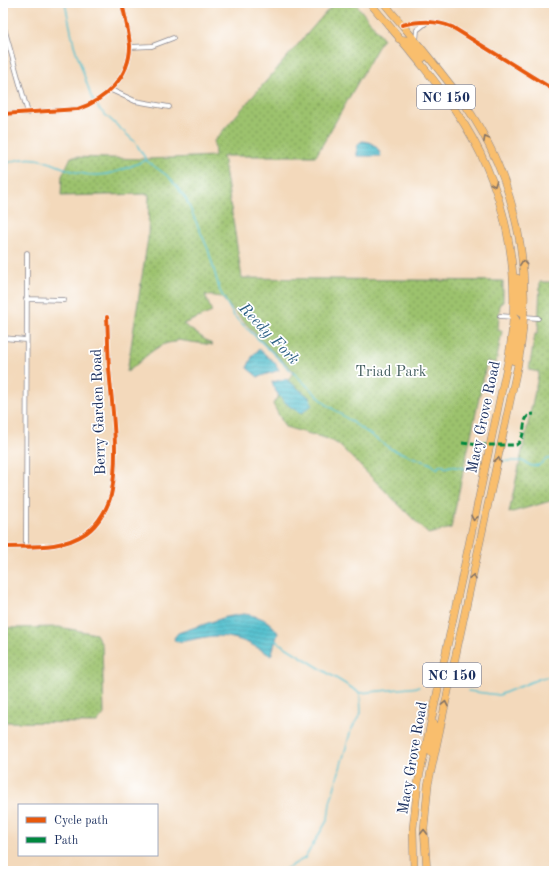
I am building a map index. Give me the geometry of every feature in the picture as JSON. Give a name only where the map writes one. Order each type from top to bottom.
[{"type":"main road","name":"Macy Grove Road","points":[[370,3],[455,109],[476,144],[497,192],[510,243],[514,280],[514,317],[509,356],[434,704],[416,795],[413,828],[414,871]]},
{"type":"main road","name":"Macy Grove Road","points":[[384,3],[472,114],[492,150],[511,201],[522,254],[524,280],[524,317],[520,352],[434,756],[425,818],[427,871]]},
{"type":"main road","points":[[399,39],[404,38],[408,41],[455,91]]},
{"type":"main road","points":[[510,243],[518,281],[520,311],[524,317]]},
{"type":"main road","points":[[509,405],[518,327],[517,320],[514,317]]},
{"type":"main road","points":[[434,704],[433,734],[430,751],[434,756]]},
{"type":"street","points":[[3,12],[4,3]]},
{"type":"street","points":[[3,114],[78,109],[89,105],[111,90],[124,70],[130,48],[122,3]]},
{"type":"street","points":[[402,26],[421,21],[446,24],[554,90]]},
{"type":"street","points":[[416,42],[417,30],[427,22]]},
{"type":"street","points":[[3,24],[28,113]]},
{"type":"street","points":[[130,48],[152,46],[173,38]]},
{"type":"street","points":[[111,90],[135,101],[169,106]]},
{"type":"street","points":[[26,546],[27,253]]},
{"type":"street","points":[[26,300],[64,300]]},
{"type":"street","points":[[500,316],[514,317]]},
{"type":"street","name":"Berry Garden Road","points":[[3,547],[51,546],[77,538],[87,533],[96,523],[109,502],[112,491],[114,462],[113,404],[107,317]]},
{"type":"street","points":[[524,317],[538,318]]},
{"type":"street","points":[[3,338],[26,340]]},
{"type":"green space","name":"Triad Park","points":[[334,3],[355,3],[383,38],[316,156],[223,156],[242,278],[503,281],[503,303],[500,303],[498,330],[502,331],[496,363],[487,361],[451,528],[428,534],[338,444],[325,438],[285,427],[273,404],[294,371],[265,344],[221,297],[205,295],[212,312],[183,324],[213,345],[177,340],[176,342],[162,345],[127,372],[148,238],[149,194],[61,196],[62,176],[71,157],[148,159],[215,156],[214,141]]},
{"type":"green space","points":[[540,282],[554,282],[554,500],[509,513],[539,372],[529,370],[535,334],[538,334]]},
{"type":"green space","points":[[59,627],[96,634],[102,645],[104,714],[97,723],[3,722],[3,628]]},
{"type":"water","points":[[362,141],[374,145],[381,156],[357,156],[357,145]]},
{"type":"water","points":[[259,349],[275,363],[279,370],[258,377],[247,368],[253,355]]},
{"type":"water","points":[[286,379],[310,398],[312,405],[302,413],[284,401],[276,392],[272,382]]},
{"type":"water","points":[[244,614],[264,619],[278,633],[271,656],[248,643],[224,636],[175,641],[174,638],[178,633],[226,617]]},
{"type":"waterway","name":"Reedy Fork","points":[[65,3],[74,45],[91,96],[99,109],[135,142],[147,161],[169,177],[186,199],[208,249],[220,291],[234,316],[326,404],[391,449],[431,464],[437,469],[439,466],[443,465],[445,468],[450,466],[468,469],[475,461],[484,463]]},
{"type":"waterway","name":"Reedy Fork","points":[[3,165],[17,160],[40,160],[83,174],[102,175],[115,172],[146,160]]},
{"type":"waterway","name":"Reedy Fork","points":[[499,461],[522,461],[532,466],[539,465],[547,459],[554,458]]},
{"type":"waterway","points":[[274,640],[360,693],[419,687]]},
{"type":"waterway","points":[[468,691],[499,695],[541,678],[554,676]]},
{"type":"waterway","points":[[282,871],[305,858],[328,819],[330,803],[351,730],[361,713],[360,693]]},
{"type":"marked path","points":[[462,443],[479,445],[516,445],[520,442],[522,437],[526,418],[529,415],[534,414]]},
{"type":"cycle path","points":[[3,114],[78,109],[98,100],[114,86],[126,68],[129,57],[130,46],[122,3]]},
{"type":"cycle path","points":[[402,25],[427,22],[440,23],[452,27],[554,90]]},
{"type":"cycle path","points":[[3,547],[35,547],[56,545],[76,538],[86,533],[95,525],[109,502],[114,475],[115,444],[109,368],[107,317]]}]
